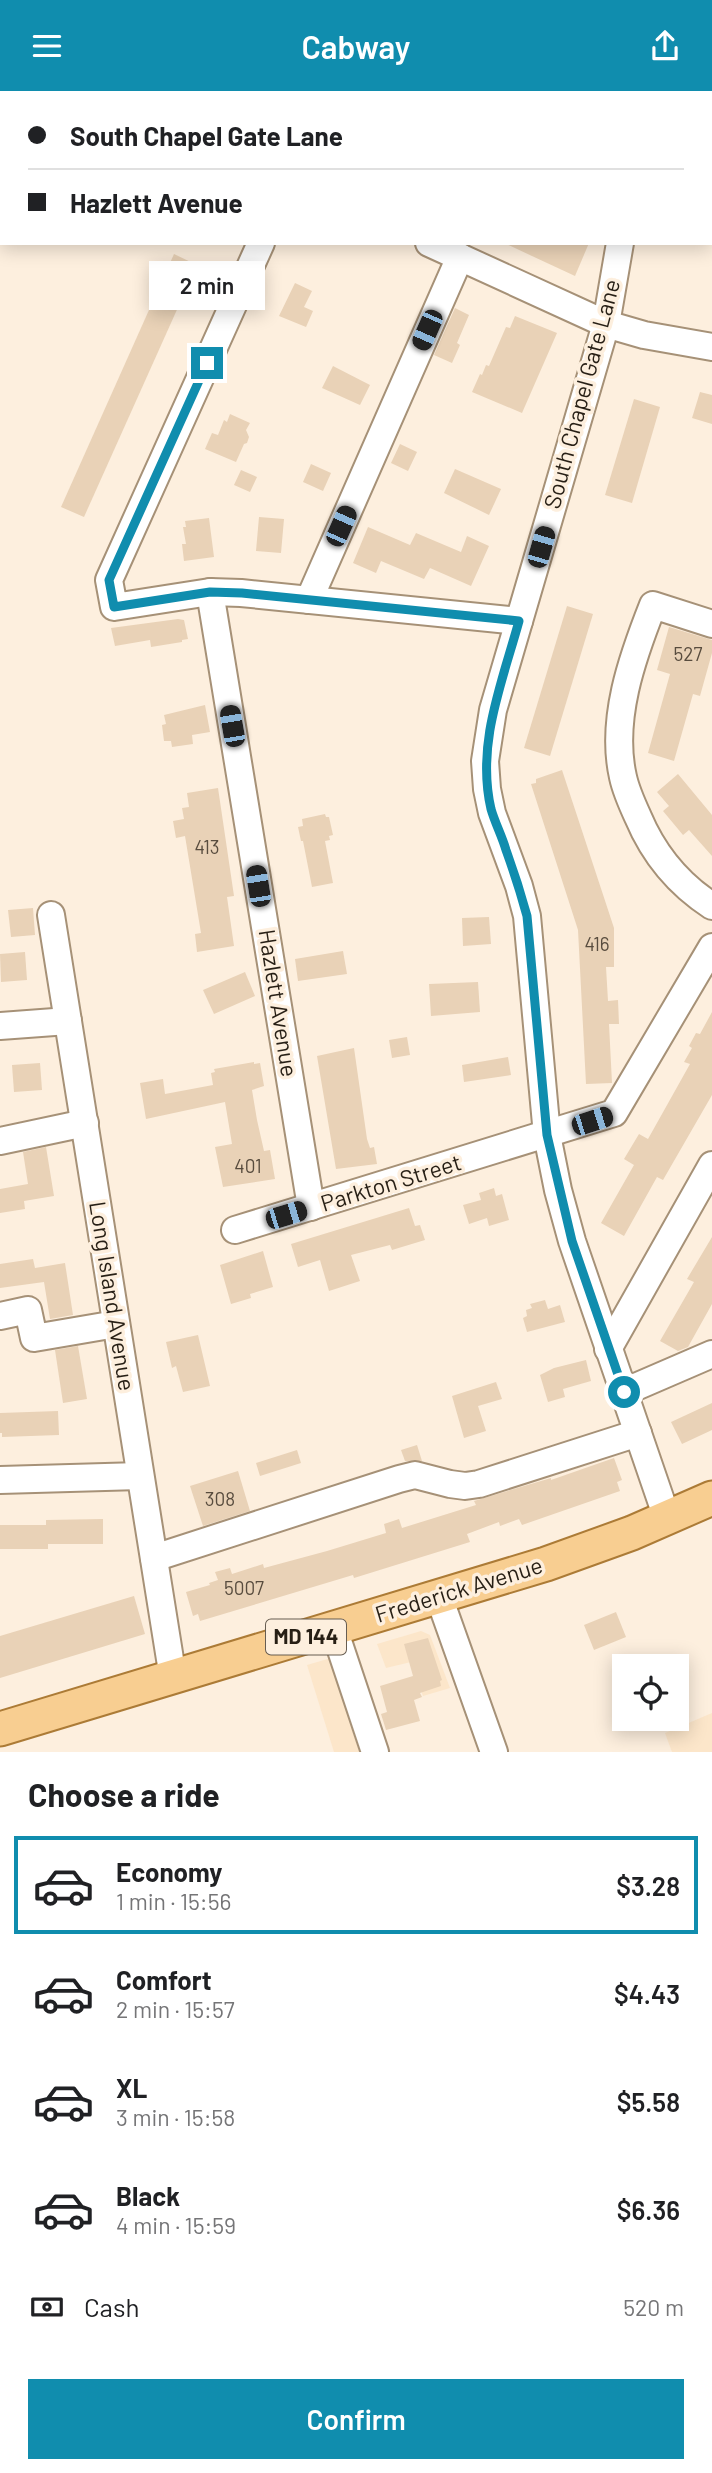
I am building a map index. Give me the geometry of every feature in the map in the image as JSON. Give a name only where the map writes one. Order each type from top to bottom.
[{"type":"main road","name":"Frederick Avenue","points":[[0,1729],[439,1597],[588,1549],[712,1498]]},
{"type":"street","points":[[260,245],[109,580],[114,607],[210,592],[519,621]]},
{"type":"street","points":[[433,245],[606,324],[712,347]]},
{"type":"street","name":"South Chapel Gate Lane","points":[[620,245],[606,324],[494,710],[485,761],[492,813],[527,916],[547,1135],[572,1241],[667,1518]]},
{"type":"street","points":[[309,600],[460,257]]},
{"type":"street","name":"Hazlett Avenue","points":[[210,592],[311,1207]]},
{"type":"street","points":[[712,624],[653,605],[636,649],[629,678],[621,719],[620,751],[623,778],[647,838],[670,870],[693,894],[712,906]]},
{"type":"street","name":"Long Island Avenue","points":[[51,915],[173,1678]]},
{"type":"street","name":"Parkton Street","points":[[236,1230],[614,1113],[674,1007],[712,947]]},
{"type":"street","points":[[0,1026],[68,1021]]},
{"type":"street","points":[[0,1141],[85,1123]]},
{"type":"street","points":[[608,1349],[712,1165]]},
{"type":"street","points":[[0,1316],[29,1310],[34,1338],[116,1324]]},
{"type":"street","points":[[624,1392],[712,1354]]},
{"type":"street","points":[[154,1558],[407,1477],[424,1476],[457,1485],[479,1484],[638,1433]]},
{"type":"street","points":[[0,1480],[140,1476]]},
{"type":"street","points":[[439,1597],[495,1752]]},
{"type":"street","points":[[334,1629],[375,1752]]},
{"type":"shaded area","points":[[421,1631],[430,1635],[450,1688],[423,1696],[411,1662],[386,1668],[377,1644]]},
{"type":"shaded area","points":[[348,1653],[381,1752],[334,1752],[307,1665]]},
{"type":"shaded area","points":[[712,1713],[712,1752],[672,1752],[665,1733],[689,1731],[689,1723]]},
{"type":"building","points":[[508,245],[588,245],[575,276]]},
{"type":"building","points":[[174,254],[197,265],[84,517],[61,507]]},
{"type":"building","points":[[295,283],[312,291],[304,307],[313,311],[306,327],[279,316]]},
{"type":"building","points":[[455,308],[469,315],[452,363],[434,355]]},
{"type":"building","points":[[515,316],[557,333],[522,413],[472,392],[480,374],[482,375],[486,365],[489,366],[506,327],[510,328]]},
{"type":"building","points":[[333,366],[370,385],[360,405],[322,388]]},
{"type":"building","points":[[700,392],[712,395],[712,424],[692,418]]},
{"type":"building","points":[[634,399],[660,407],[632,503],[605,495]]},
{"type":"building","points":[[230,414],[250,423],[246,430],[249,437],[247,443],[236,462],[205,449],[212,433],[218,435],[224,420],[227,422]]},
{"type":"building","points":[[400,444],[417,452],[408,471],[391,463]]},
{"type":"building","points":[[311,464],[331,473],[323,491],[303,482]]},
{"type":"building","points":[[455,469],[501,489],[489,515],[444,493]]},
{"type":"building","points":[[241,470],[257,477],[250,492],[234,485]]},
{"type":"building","points":[[259,517],[284,519],[281,553],[256,551]]},
{"type":"building","points":[[209,518],[214,557],[184,561],[182,544],[186,544],[183,527],[186,527],[185,521]]},
{"type":"building","points":[[368,527],[410,545],[416,533],[461,552],[467,536],[489,546],[471,586],[430,568],[424,579],[381,561],[376,573],[353,563]]},
{"type":"building","points":[[567,606],[593,614],[550,756],[524,748]]},
{"type":"building","points":[[184,620],[188,639],[182,642],[151,647],[150,640],[115,646],[111,628]]},
{"type":"building","points":[[669,627],[712,640],[712,653],[700,696],[693,694],[674,761],[648,753],[670,674],[657,670]]},
{"type":"building","points":[[205,705],[210,732],[192,735],[193,744],[172,747],[171,741],[164,741],[164,715]]},
{"type":"building","points":[[562,770],[614,928],[614,967],[606,967],[608,1001],[618,1000],[619,1024],[609,1024],[612,1083],[586,1084],[578,930],[531,784],[536,783],[536,779]]},
{"type":"building","points":[[678,774],[712,815],[712,856],[689,830],[683,835],[663,811],[669,806],[657,792]]},
{"type":"building","points":[[218,788],[234,896],[227,897],[234,946],[197,952],[195,934],[201,933],[185,836],[176,838],[173,821],[184,819],[182,808],[189,807],[187,793]]},
{"type":"building","points":[[325,814],[329,817],[333,835],[329,836],[330,840],[325,841],[333,883],[312,887],[298,827],[303,826],[302,819]]},
{"type":"building","points":[[33,908],[35,935],[11,937],[8,910]]},
{"type":"building","points":[[489,917],[491,944],[463,946],[462,918]]},
{"type":"building","points":[[343,951],[347,974],[298,981],[295,959]]},
{"type":"building","points":[[25,952],[27,980],[1,982],[0,954]]},
{"type":"building","points":[[245,972],[255,996],[214,1014],[203,990]]},
{"type":"building","points":[[478,982],[480,1012],[431,1016],[429,984]]},
{"type":"building","points":[[712,1012],[712,1095],[663,1180],[657,1177],[624,1236],[601,1223],[634,1165],[624,1159],[639,1134],[648,1139],[690,1064],[684,1062],[692,1048],[689,1046],[696,1033],[700,1034]]},
{"type":"building","points":[[407,1037],[410,1055],[392,1058],[389,1040]]},
{"type":"building","points":[[354,1048],[367,1139],[370,1148],[374,1147],[377,1164],[336,1169],[317,1056]]},
{"type":"building","points":[[508,1057],[511,1075],[464,1082],[462,1065]]},
{"type":"building","points":[[40,1063],[42,1090],[14,1092],[12,1065]]},
{"type":"building","points":[[260,1063],[264,1086],[252,1090],[257,1120],[264,1151],[270,1150],[275,1179],[223,1187],[215,1147],[232,1144],[225,1102],[146,1119],[140,1083],[163,1079],[165,1094],[213,1085],[211,1073],[215,1072],[214,1069]]},
{"type":"building","points":[[46,1147],[54,1196],[24,1201],[25,1209],[0,1213],[0,1189],[28,1184],[23,1152]]},
{"type":"building","points":[[494,1188],[496,1196],[502,1194],[509,1220],[489,1226],[487,1218],[469,1224],[463,1205],[481,1200],[479,1193]]},
{"type":"building","points":[[409,1208],[415,1226],[420,1225],[425,1240],[392,1250],[390,1245],[351,1255],[360,1281],[329,1291],[320,1260],[298,1267],[291,1244]]},
{"type":"building","points":[[712,1237],[712,1304],[688,1347],[678,1351],[660,1341],[694,1282],[687,1279]]},
{"type":"building","points":[[263,1251],[273,1287],[250,1294],[251,1298],[231,1304],[220,1265]]},
{"type":"building","points":[[33,1259],[35,1268],[65,1263],[73,1315],[50,1319],[44,1282],[0,1288],[0,1264]]},
{"type":"building","points":[[545,1300],[548,1309],[560,1305],[565,1322],[527,1332],[523,1318],[527,1316],[526,1310],[532,1308],[530,1304]]},
{"type":"building","points":[[198,1335],[210,1386],[183,1392],[176,1366],[172,1368],[166,1342]]},
{"type":"building","points":[[78,1346],[87,1399],[63,1403],[55,1350]]},
{"type":"building","points":[[586,1360],[591,1381],[563,1389],[565,1397],[548,1402],[540,1375],[554,1368]]},
{"type":"building","points":[[496,1382],[502,1399],[478,1406],[486,1431],[464,1438],[452,1396]]},
{"type":"building","points":[[712,1403],[712,1430],[682,1444],[671,1422]]},
{"type":"building","points":[[58,1411],[59,1435],[2,1437],[0,1433],[0,1413]]},
{"type":"building","points":[[417,1445],[422,1461],[405,1461],[401,1450]]},
{"type":"building","points":[[297,1450],[301,1463],[260,1476],[256,1463]]},
{"type":"building","points":[[614,1458],[622,1480],[617,1482],[620,1491],[522,1525],[519,1519],[500,1526],[499,1522],[467,1534],[470,1542],[354,1578],[353,1575],[200,1621],[198,1614],[193,1616],[186,1592],[218,1580],[215,1572],[230,1568],[232,1574],[263,1564],[264,1568],[327,1551],[386,1533],[384,1524],[399,1519],[402,1528],[476,1505],[474,1501],[551,1480]]},
{"type":"building","points":[[238,1471],[250,1511],[203,1526],[190,1486]]},
{"type":"building","points":[[103,1519],[103,1544],[48,1544],[48,1549],[0,1549],[0,1525],[46,1525],[46,1520]]},
{"type":"building","points":[[134,1596],[145,1634],[0,1678],[0,1636]]},
{"type":"building","points":[[616,1612],[626,1637],[594,1650],[584,1625]]},
{"type":"building","points":[[428,1638],[442,1680],[441,1686],[420,1693],[422,1697],[414,1700],[420,1721],[386,1730],[381,1714],[387,1712],[380,1686],[413,1676],[404,1644]]},
{"type":"route","points":[[207,363],[109,580],[114,607],[210,592],[242,593],[519,621],[487,737],[487,789],[492,813],[527,916],[547,1135],[558,1190],[572,1241],[624,1392]]}]
